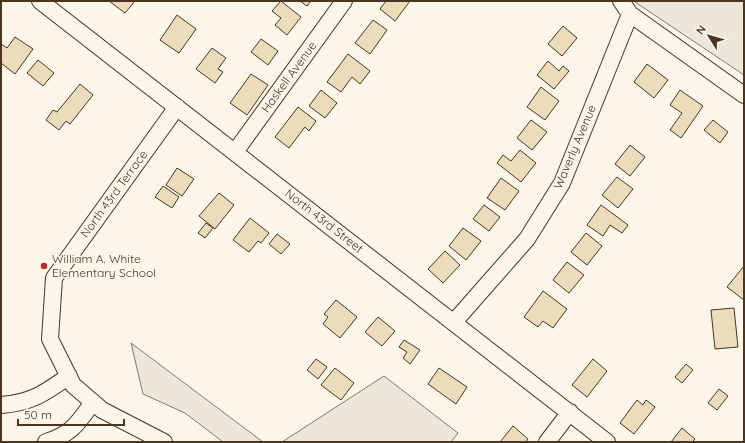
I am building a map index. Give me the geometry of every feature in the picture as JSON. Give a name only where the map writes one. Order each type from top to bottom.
[{"type":"street","name":"North 43rd Street","points":[[40,1],[607,442]]},
{"type":"street","name":"Haskell Avenue","points":[[235,152],[344,1]]},
{"type":"street","points":[[621,1],[630,14],[744,95]]},
{"type":"street","name":"Waverly Avenue","points":[[454,322],[527,239],[562,183],[630,14]]},
{"type":"street","name":"North 43rd Terrace","points":[[164,442],[102,410],[73,385],[50,339],[54,278],[177,107]]},
{"type":"street","points":[[1,405],[27,401],[44,394],[69,376]]},
{"type":"street","points":[[46,442],[53,440],[73,428],[93,402]]},
{"type":"street","points":[[547,442],[570,412]]},
{"type":"shaded area","points":[[634,1],[744,1],[744,75],[635,2]]},
{"type":"shaded area","points":[[131,343],[263,442],[223,442],[185,413],[143,394]]},
{"type":"shaded area","points":[[384,376],[458,433],[451,442],[282,442]]},
{"type":"building","points":[[109,1],[135,1],[125,13]]},
{"type":"building","points":[[281,1],[301,17],[287,35],[275,25],[281,18],[272,11]]},
{"type":"building","points":[[300,1],[311,1],[307,6]]},
{"type":"building","points":[[386,1],[410,1],[395,21],[380,9]]},
{"type":"building","points":[[177,15],[196,29],[179,53],[160,40]]},
{"type":"building","points":[[373,20],[387,30],[370,54],[355,43]]},
{"type":"building","points":[[563,26],[577,38],[562,56],[548,44]]},
{"type":"building","points":[[15,37],[33,49],[15,74],[1,63],[1,44],[7,48]]},
{"type":"building","points":[[261,39],[278,51],[268,65],[251,52]]},
{"type":"building","points":[[212,48],[226,58],[218,69],[223,72],[215,83],[196,69]]},
{"type":"building","points":[[348,54],[370,71],[360,84],[352,77],[341,92],[327,82]]},
{"type":"building","points":[[38,60],[54,73],[43,86],[27,73]]},
{"type":"building","points":[[548,61],[559,71],[563,66],[569,71],[554,89],[537,75]]},
{"type":"building","points":[[647,64],[668,80],[654,98],[634,82]]},
{"type":"building","points":[[251,74],[268,85],[247,115],[230,103]]},
{"type":"building","points":[[80,84],[93,95],[70,124],[66,121],[59,130],[46,120],[53,110],[57,112]]},
{"type":"building","points":[[541,87],[559,101],[545,120],[527,107]]},
{"type":"building","points":[[321,90],[337,103],[325,118],[309,106]]},
{"type":"building","points":[[680,90],[703,106],[681,138],[670,130],[682,113],[670,105]]},
{"type":"building","points":[[298,107],[316,121],[309,131],[305,127],[289,148],[275,137]]},
{"type":"building","points":[[531,120],[547,132],[532,150],[517,138]]},
{"type":"building","points":[[713,120],[728,132],[720,143],[704,130]]},
{"type":"building","points":[[630,145],[645,157],[630,176],[615,164]]},
{"type":"building","points":[[520,150],[536,163],[521,182],[497,163],[503,155],[511,161]]},
{"type":"building","points":[[177,168],[194,179],[182,196],[166,185]]},
{"type":"building","points":[[617,177],[633,189],[618,208],[602,195]]},
{"type":"building","points":[[501,178],[519,191],[505,210],[487,198]]},
{"type":"building","points":[[163,186],[179,197],[172,208],[155,197]]},
{"type":"building","points":[[219,193],[234,205],[215,229],[199,216]]},
{"type":"building","points":[[484,205],[500,217],[489,231],[473,219]]},
{"type":"building","points":[[601,205],[628,225],[622,233],[610,225],[603,236],[587,225]]},
{"type":"building","points":[[250,218],[269,233],[261,243],[258,241],[249,252],[233,240]]},
{"type":"building","points":[[206,223],[213,228],[205,238],[198,233]]},
{"type":"building","points":[[463,228],[481,241],[466,260],[449,246]]},
{"type":"building","points":[[586,233],[602,246],[587,265],[571,252]]},
{"type":"building","points":[[277,234],[290,244],[281,254],[269,244]]},
{"type":"building","points":[[445,251],[460,265],[443,283],[428,269]]},
{"type":"building","points":[[567,262],[584,275],[569,293],[553,280]]},
{"type":"building","points":[[744,266],[744,300],[727,287]]},
{"type":"building","points":[[543,291],[567,309],[553,328],[543,321],[538,327],[524,317]]},
{"type":"building","points":[[336,300],[357,317],[340,338],[323,324],[328,317],[324,314]]},
{"type":"building","points":[[734,308],[738,347],[715,349],[711,310]]},
{"type":"building","points":[[378,317],[395,331],[382,346],[365,332]]},
{"type":"building","points":[[404,340],[420,350],[410,364],[403,358],[407,352],[399,347]]},
{"type":"building","points":[[316,359],[327,367],[318,379],[307,370]]},
{"type":"building","points":[[593,359],[607,371],[587,397],[572,385]]},
{"type":"building","points":[[686,364],[693,370],[682,383],[675,377]]},
{"type":"building","points":[[335,368],[354,383],[341,400],[321,385]]},
{"type":"building","points":[[439,368],[467,387],[456,404],[428,384]]},
{"type":"building","points":[[719,389],[728,396],[717,410],[708,403]]},
{"type":"building","points":[[637,400],[643,405],[646,400],[655,407],[634,434],[620,423]]},
{"type":"building","points":[[513,426],[528,439],[526,442],[500,442]]},
{"type":"building","points":[[682,428],[695,439],[692,442],[671,442]]},
{"type":"place","name":"William A. White Elementary School","points":[[44,266]]}]
